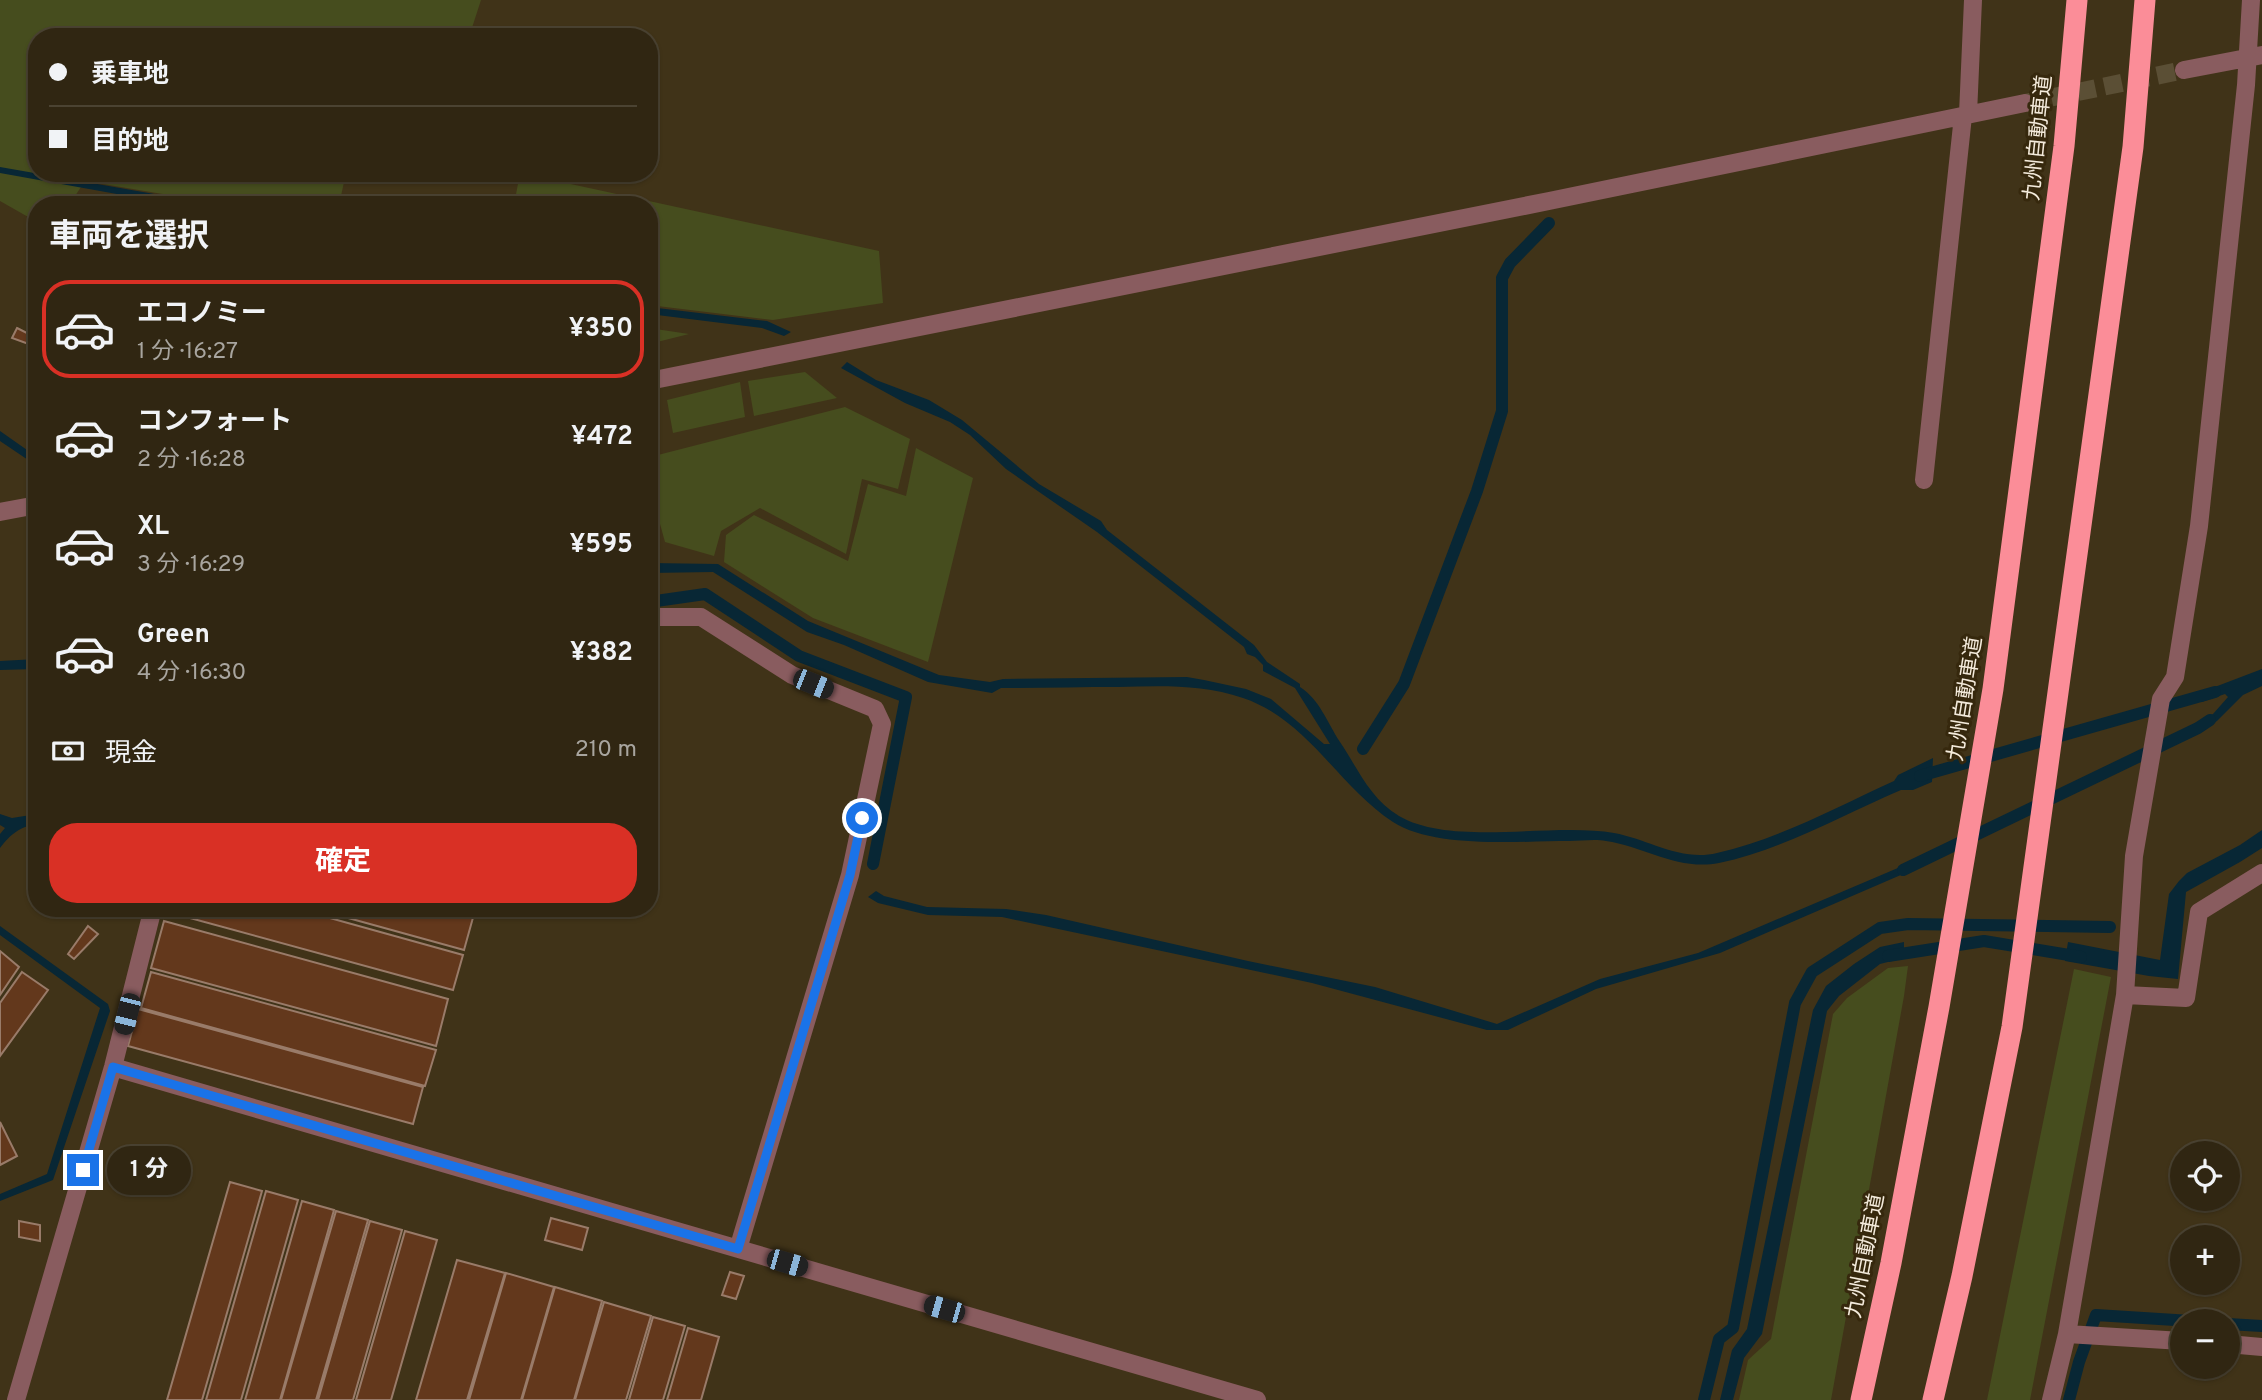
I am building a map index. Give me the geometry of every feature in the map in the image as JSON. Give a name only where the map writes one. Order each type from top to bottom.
[{"type":"highway","name":"九州自動車道","points":[[1861,1400],[1891,1263],[1939,1007],[1993,689],[2064,146],[2077,0]]},
{"type":"highway","points":[[1933,1400],[1962,1276],[2012,1027],[2133,147],[2145,0]]},
{"type":"street","points":[[1924,480],[1965,115],[1973,0]]},
{"type":"street","points":[[2051,1400],[2067,1334],[2125,995],[2134,856],[2161,699],[2175,677],[2199,526],[2254,84],[2252,0]]},
{"type":"street","points":[[2183,70],[2255,56]]},
{"type":"street","points":[[658,379],[2025,103]]},
{"type":"street","points":[[0,512],[28,507]]},
{"type":"street","points":[[658,617],[701,617],[792,675],[875,709],[882,724],[850,875],[738,1249]]},
{"type":"street","points":[[2125,995],[2186,998],[2199,912],[2262,873]]},
{"type":"street","points":[[16,1400],[113,1067],[151,917]]},
{"type":"street","points":[[113,1067],[1257,1400]]},
{"type":"street","points":[[2067,1334],[2170,1340]]},
{"type":"street","points":[[2240,1345],[2262,1347]]},
{"type":"green space","points":[[0,0],[481,0],[472,28],[28,28],[28,182],[84,182],[75,196],[28,196],[28,217],[0,201]]},
{"type":"green space","points":[[91,182],[344,182],[341,196],[174,196]]},
{"type":"green space","points":[[518,182],[561,182],[626,196],[516,196]]},
{"type":"green space","points":[[658,203],[879,251],[883,303],[773,320],[658,306]]},
{"type":"green space","points":[[658,329],[689,334],[658,342]]},
{"type":"green space","points":[[805,372],[837,398],[754,416],[748,381]]},
{"type":"green space","points":[[740,382],[745,417],[673,433],[667,400]]},
{"type":"green space","points":[[845,407],[910,439],[898,489],[862,479],[846,554],[760,508],[721,531],[714,556],[665,542],[658,517],[658,455]]},
{"type":"green space","points":[[916,448],[973,478],[928,662],[813,618],[724,562],[726,535],[754,515],[848,561],[868,484],[906,496]]},
{"type":"green space","points":[[1908,966],[1831,1400],[1739,1400],[1748,1360],[1771,1339],[1833,1014],[1847,998],[1888,968]]},
{"type":"green space","points":[[2074,969],[2111,977],[2030,1400],[1987,1400]]},
{"type":"water","points":[[0,167],[28,172],[28,178],[0,173]]},
{"type":"water","points":[[50,182],[86,182],[166,196],[128,196]]},
{"type":"water","points":[[658,308],[767,321],[791,332],[784,336],[762,328],[658,315]]},
{"type":"water","points":[[847,362],[876,380],[929,400],[962,420],[1039,484],[1101,521],[1107,530],[1254,645],[1267,662],[1300,684],[1318,705],[1372,792],[1399,816],[1421,825],[1474,832],[1589,830],[1627,836],[1690,855],[1704,855],[1740,847],[1785,831],[1894,781],[1898,775],[1933,758],[1932,782],[1913,790],[1901,790],[1765,850],[1704,865],[1676,861],[1602,840],[1454,840],[1411,831],[1393,822],[1356,791],[1305,737],[1266,708],[1243,698],[1212,690],[1181,687],[1001,688],[992,693],[928,682],[844,645],[807,632],[713,572],[658,573],[658,563],[718,564],[808,621],[939,675],[990,682],[1003,679],[1187,677],[1246,689],[1271,699],[1324,744],[1330,744],[1295,688],[1263,671],[1263,665],[1247,654],[1244,647],[1097,532],[1006,469],[970,435],[950,422],[905,403],[841,368]]},
{"type":"water","points":[[0,431],[28,451],[28,460],[0,441]]},
{"type":"water","points":[[28,659],[28,669],[0,670],[0,661]]},
{"type":"water","points":[[2262,669],[2262,686],[2243,695],[2217,721],[2199,732],[2194,726],[2213,714],[2228,697],[2225,694],[2202,702],[2199,693]]},
{"type":"water","points":[[0,814],[12,818],[28,815],[28,826],[16,832],[0,848],[0,834],[5,828],[0,825]]},
{"type":"water","points":[[2262,830],[2262,848],[2186,892],[2178,979],[2065,961],[2068,942],[2160,960],[2169,894],[2179,881],[2187,873]]},
{"type":"water","points":[[1919,859],[1917,868],[1720,953],[1596,989],[1508,1030],[1487,1030],[1312,983],[1002,917],[928,915],[878,903],[868,897],[876,891],[884,896],[927,907],[1006,909],[1046,915],[1375,987],[1497,1024],[1600,979],[1698,953]]},
{"type":"water","points":[[0,926],[108,1004],[110,1011],[53,1180],[0,1201],[0,1194],[47,1174],[100,1008],[0,935]]},
{"type":"water","points":[[1904,942],[1904,958],[1880,964],[1839,996],[1827,1011],[1762,1334],[1744,1358],[1733,1400],[1720,1400],[1732,1350],[1747,1329],[1813,1010],[1826,986],[1854,964],[1880,947]]},
{"type":"building","points":[[17,328],[28,334],[28,344],[12,338]]},
{"type":"building","points":[[186,917],[326,917],[463,955],[453,990]]},
{"type":"building","points":[[345,917],[473,917],[464,950]]},
{"type":"building","points":[[164,921],[448,999],[436,1046],[151,968]]},
{"type":"building","points":[[88,926],[98,934],[74,959],[68,954]]},
{"type":"building","points":[[0,951],[19,967],[0,995]]},
{"type":"building","points":[[22,972],[48,990],[0,1056],[0,1003]]},
{"type":"building","points":[[151,972],[436,1050],[425,1086],[141,1008]]},
{"type":"building","points":[[138,1009],[423,1087],[413,1124],[128,1046]]},
{"type":"building","points":[[0,1122],[17,1156],[0,1165]]},
{"type":"building","points":[[230,1182],[262,1191],[202,1400],[167,1400]]},
{"type":"building","points":[[266,1191],[298,1200],[241,1400],[206,1400]]},
{"type":"building","points":[[302,1201],[334,1210],[280,1400],[245,1400]]},
{"type":"building","points":[[336,1211],[368,1220],[316,1400],[281,1400]]},
{"type":"building","points":[[551,1218],[588,1228],[582,1250],[545,1240]]},
{"type":"building","points":[[19,1221],[40,1225],[40,1241],[19,1237]]},
{"type":"building","points":[[370,1221],[402,1230],[353,1400],[318,1400]]},
{"type":"building","points":[[405,1231],[437,1240],[391,1400],[356,1400]]},
{"type":"building","points":[[457,1260],[505,1273],[467,1400],[416,1400]]},
{"type":"building","points":[[730,1272],[744,1276],[736,1299],[722,1295]]},
{"type":"building","points":[[506,1273],[554,1287],[521,1400],[469,1400]]},
{"type":"building","points":[[555,1287],[602,1301],[574,1400],[522,1400]]},
{"type":"building","points":[[604,1302],[651,1316],[626,1400],[575,1400]]},
{"type":"building","points":[[653,1317],[685,1326],[663,1400],[629,1400]]},
{"type":"building","points":[[688,1328],[719,1337],[701,1400],[667,1400]]},
{"type":"waterway","points":[[1363,749],[1404,684],[1477,491],[1502,411],[1502,278],[1510,263],[1549,223]]},
{"type":"waterway","points":[[658,601],[705,594],[799,656],[906,697],[873,864]]},
{"type":"waterway","points":[[1920,776],[2215,692]]},
{"type":"waterway","points":[[1903,870],[2210,720]]},
{"type":"waterway","points":[[1704,1400],[1719,1339],[1733,1328],[1795,1003],[1812,972],[1880,928],[1908,924],[2110,927]]},
{"type":"waterway","points":[[1888,956],[1984,941],[2081,957]]},
{"type":"waterway","points":[[2069,1400],[2096,1315],[2170,1320]]},
{"type":"waterway","points":[[2240,1325],[2262,1326]]},
{"type":"tunnel","points":[[2025,103],[2184,70]]},
{"type":"route","points":[[83,1170],[113,1067],[738,1249],[850,875],[862,818]]}]
